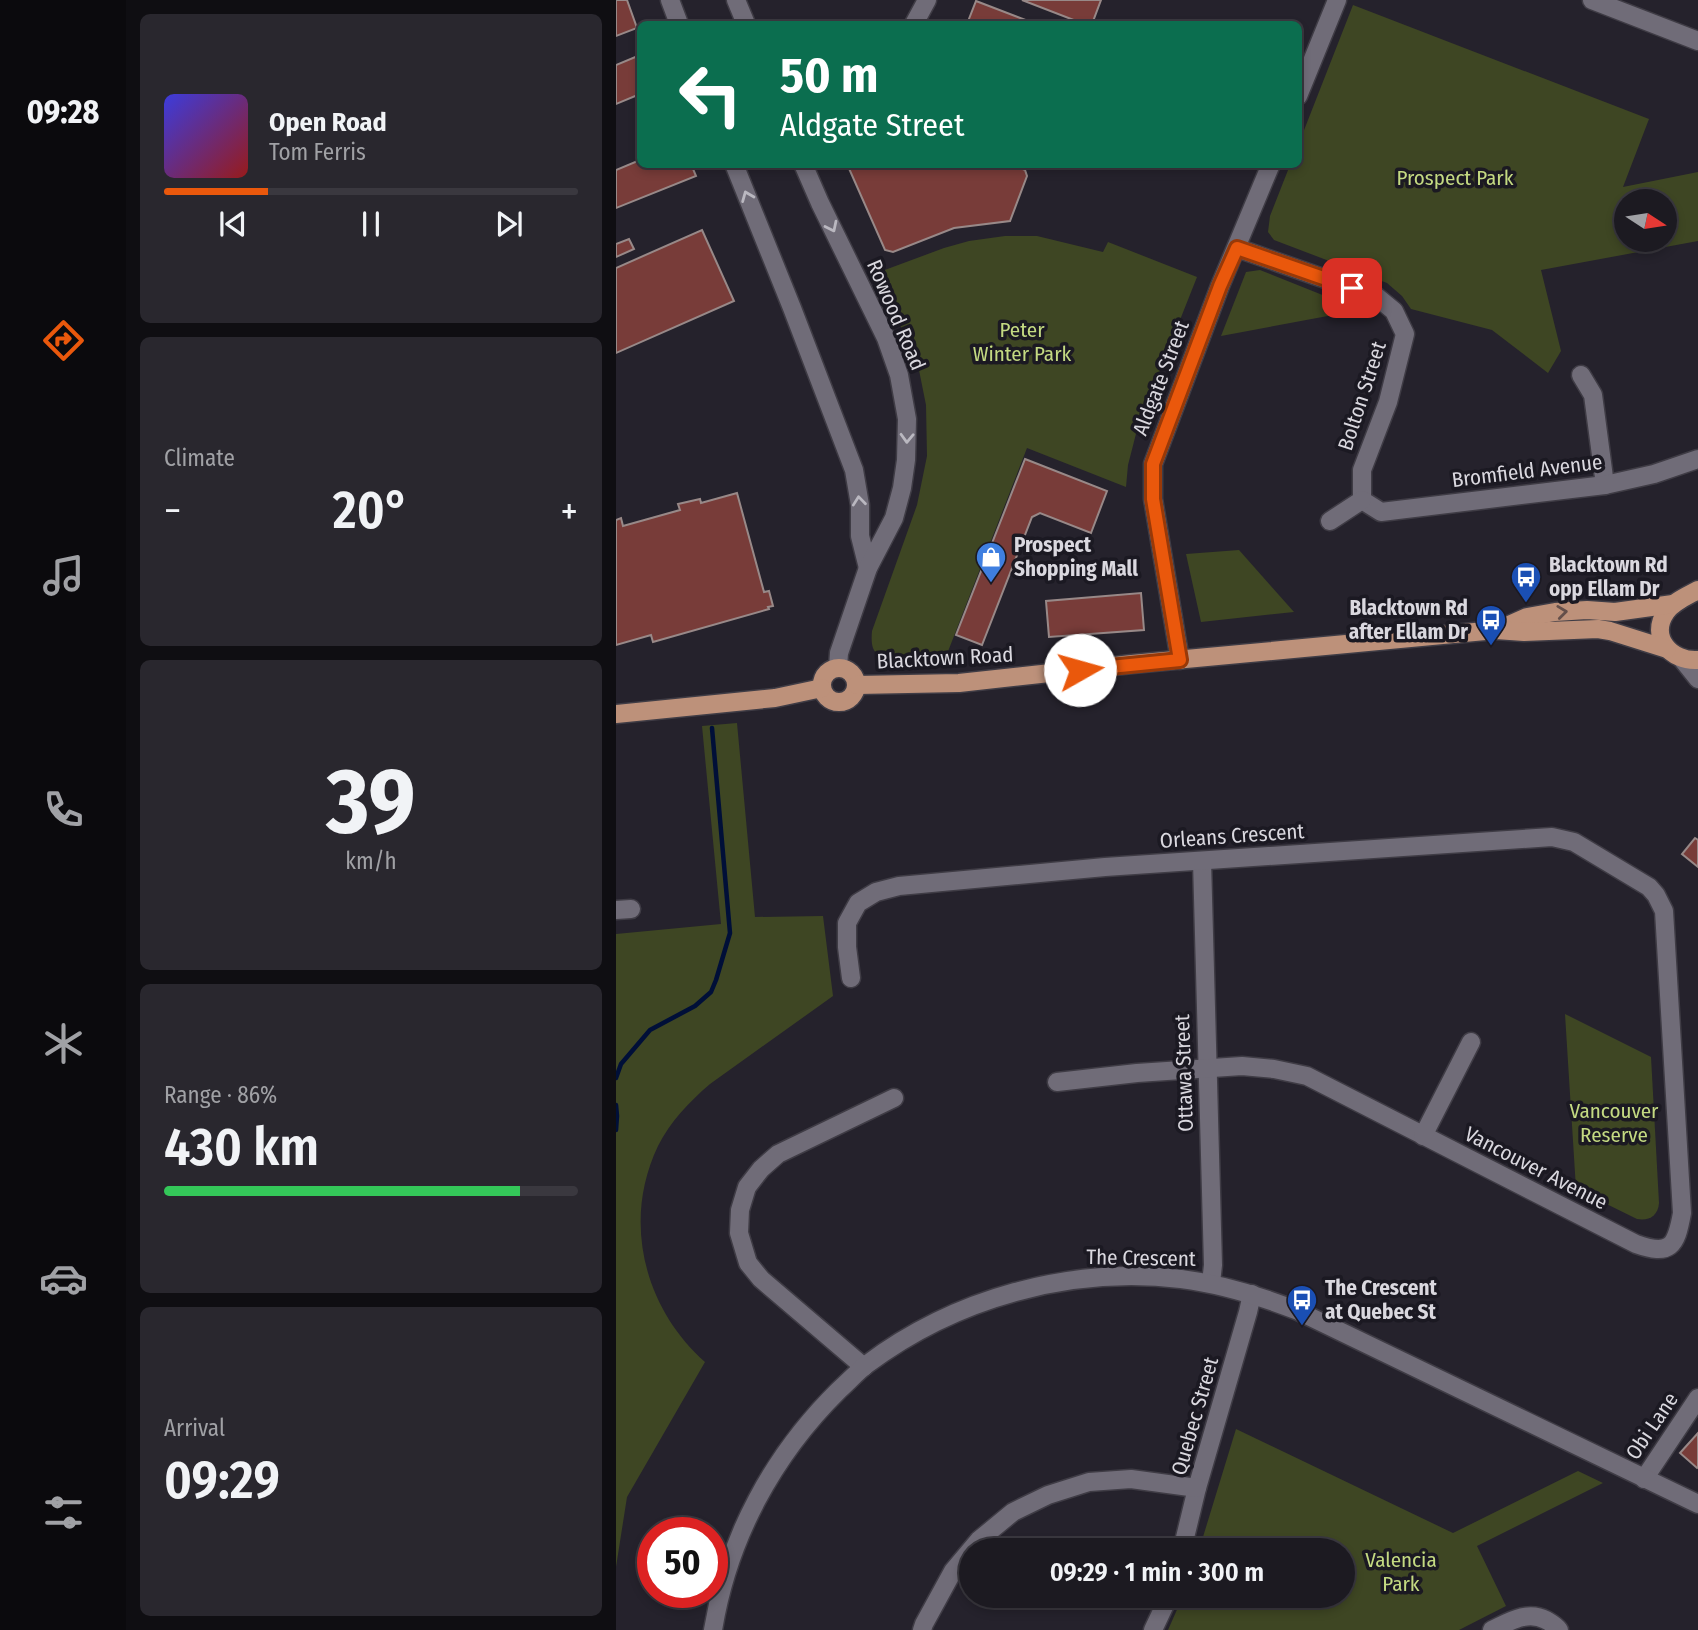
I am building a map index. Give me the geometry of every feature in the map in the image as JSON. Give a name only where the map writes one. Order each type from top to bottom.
[{"type":"main road","name":"Blacktown Road","points":[[1496,630],[1528,617],[1555,612],[1615,612],[1684,601],[1698,590]]},
{"type":"main road","points":[[1682,656],[1662,640],[1661,631],[1666,611],[1684,601]]},
{"type":"main road","name":"Blacktown Road","points":[[857,685],[959,683],[1496,630],[1524,632],[1598,629],[1682,656]]},
{"type":"main road","points":[[838,667],[853,674],[857,685],[853,696],[843,702],[828,698],[822,688],[827,672],[838,667]]},
{"type":"main road","points":[[616,714],[775,698],[822,688]]},
{"type":"street","points":[[670,0],[679,21]]},
{"type":"street","points":[[736,0],[745,21]]},
{"type":"street","points":[[916,21],[927,0]]},
{"type":"street","points":[[1302,86],[1338,0]]},
{"type":"street","points":[[1592,0],[1698,41]]},
{"type":"street","points":[[736,168],[854,470],[860,505],[860,536],[868,568]]},
{"type":"street","name":"Rowood Road","points":[[805,168],[886,338],[900,375],[907,419],[908,438],[902,488],[894,518],[868,568],[845,632],[838,667]]},
{"type":"street","name":"Aldgate Street","points":[[1180,660],[1153,499],[1153,464],[1220,286],[1269,168]]},
{"type":"street","name":"Bolton Street","points":[[1237,248],[1377,297],[1394,311],[1405,334],[1388,402],[1362,470],[1362,500]]},
{"type":"street","points":[[1581,375],[1593,396],[1605,485]]},
{"type":"street","name":"Bromfield Avenue","points":[[1362,500],[1381,512],[1605,485],[1654,474],[1698,459]]},
{"type":"street","points":[[1329,521],[1362,500]]},
{"type":"street","points":[[1682,656],[1698,679]]},
{"type":"street","name":"Orleans Crescent","points":[[851,978],[847,923],[858,903],[876,892],[899,886],[1091,868],[1552,837],[1574,842],[1649,887],[1664,911]]},
{"type":"street","name":"Ottawa Street","points":[[1202,861],[1213,1265],[1211,1283]]},
{"type":"street","name":"Vancouver Avenue","points":[[1058,1082],[1242,1066],[1307,1076],[1636,1244],[1652,1250],[1664,1249],[1674,1242],[1679,1232],[1682,1213],[1664,911]]},
{"type":"street","points":[[1423,1136],[1471,1042]]},
{"type":"street","points":[[864,1367],[761,1279],[748,1263],[739,1233],[740,1210],[747,1187],[761,1169],[778,1154],[894,1098]]},
{"type":"street","name":"The Crescent","points":[[713,1630],[726,1571],[742,1528],[763,1487],[820,1409],[864,1367],[896,1344],[947,1316],[1022,1289],[1080,1279],[1117,1276],[1180,1279],[1211,1283],[1252,1294],[1298,1311],[1698,1504]]},
{"type":"street","name":"Quebec Street","points":[[1185,1538],[1252,1294]]},
{"type":"street","name":"Obi Lane","points":[[1644,1479],[1698,1398]]},
{"type":"street","points":[[922,1630],[953,1571],[979,1540],[1013,1512],[1048,1495],[1089,1482],[1131,1479],[1197,1488]]},
{"type":"street","points":[[1153,1630],[1163,1608]]},
{"type":"street","points":[[1492,1630],[1522,1616],[1541,1617],[1559,1630]]},
{"type":"green space","name":"Prospect Park","points":[[1353,5],[1649,119],[1623,187],[1698,172],[1698,241],[1677,245],[1677,189],[1614,189],[1614,252],[1638,252],[1541,270],[1561,351],[1548,373],[1492,330],[1411,309],[1402,296],[1387,283],[1274,240],[1268,232],[1270,216],[1289,168],[1302,168],[1302,135]]},
{"type":"green space","name":"Peter Winter Park","points":[[1005,236],[1037,236],[1103,252],[1108,242],[1197,277],[1138,426],[1128,465],[1126,487],[1027,448],[947,654],[898,659],[884,657],[876,652],[872,645],[872,631],[917,505],[927,456],[926,405],[919,370],[909,343],[874,274],[944,248]]},
{"type":"green space","points":[[1260,270],[1360,310],[1221,336],[1246,272]]},
{"type":"green space","points":[[1239,550],[1294,612],[1201,622],[1186,554]]},
{"type":"green space","points":[[737,723],[755,917],[823,916],[833,996],[710,1084],[681,1113],[658,1146],[647,1175],[642,1204],[641,1233],[645,1262],[654,1290],[667,1316],[684,1340],[705,1362],[627,1497],[616,1567],[616,934],[721,924],[702,726]]},
{"type":"green space","name":"Vancouver Reserve","points":[[1565,1014],[1651,1057],[1659,1203],[1655,1214],[1649,1218],[1637,1219],[1576,1189]]},
{"type":"green space","name":"Valencia Park","points":[[1236,1429],[1453,1533],[1578,1471],[1603,1483],[1477,1546],[1506,1606],[1459,1630],[1168,1630],[1178,1608],[1355,1608],[1355,1538],[1203,1538]]},
{"type":"building","points":[[616,0],[627,0],[637,28],[616,36]]},
{"type":"building","points":[[1022,0],[1101,0],[1093,21],[1076,21]]},
{"type":"building","points":[[976,1],[1028,21],[968,21]]},
{"type":"building","points":[[637,56],[637,95],[616,104],[616,65]]},
{"type":"building","points":[[637,161],[637,168],[693,168],[696,176],[616,208],[616,170]]},
{"type":"building","points":[[849,168],[1025,170],[1027,176],[1010,221],[954,228],[893,252],[885,250]]},
{"type":"building","points":[[702,230],[734,301],[616,353],[616,268]]},
{"type":"building","points":[[629,239],[634,249],[616,257],[616,244]]},
{"type":"building","name":"Prospect Shopping Mall","points":[[1025,459],[1107,491],[1091,533],[1040,513],[1032,517],[982,645],[956,635]]},
{"type":"building","points":[[737,493],[764,592],[769,591],[773,606],[653,642],[651,635],[616,645],[616,520],[621,518],[623,526],[680,510],[678,504],[700,499],[701,503]]},
{"type":"building","name":"Prospect Shopping Mall","points":[[1141,593],[1144,630],[1049,637],[1046,601]]},
{"type":"building","points":[[1695,838],[1698,840],[1698,867],[1682,854]]},
{"type":"building","points":[[1698,1433],[1698,1467],[1697,1468],[1680,1453]]},
{"type":"waterway","points":[[616,1078],[621,1064],[650,1030],[695,1006],[711,992],[730,933],[712,728]]},
{"type":"waterway","points":[[616,1105],[616,1130]]},
{"type":"place","name":"Prospect Shopping Mall","points":[[991,584]]},
{"type":"place","name":"Blacktown Rd opp Ellam Dr","points":[[1526,604]]},
{"type":"place","name":"Blacktown Rd after Ellam Dr","points":[[1491,647]]},
{"type":"place","name":"The Crescent at Quebec St","points":[[1302,1327]]},
{"type":"route","points":[[1080,670],[1180,660],[1153,499],[1153,464],[1237,248],[1352,288]]}]
